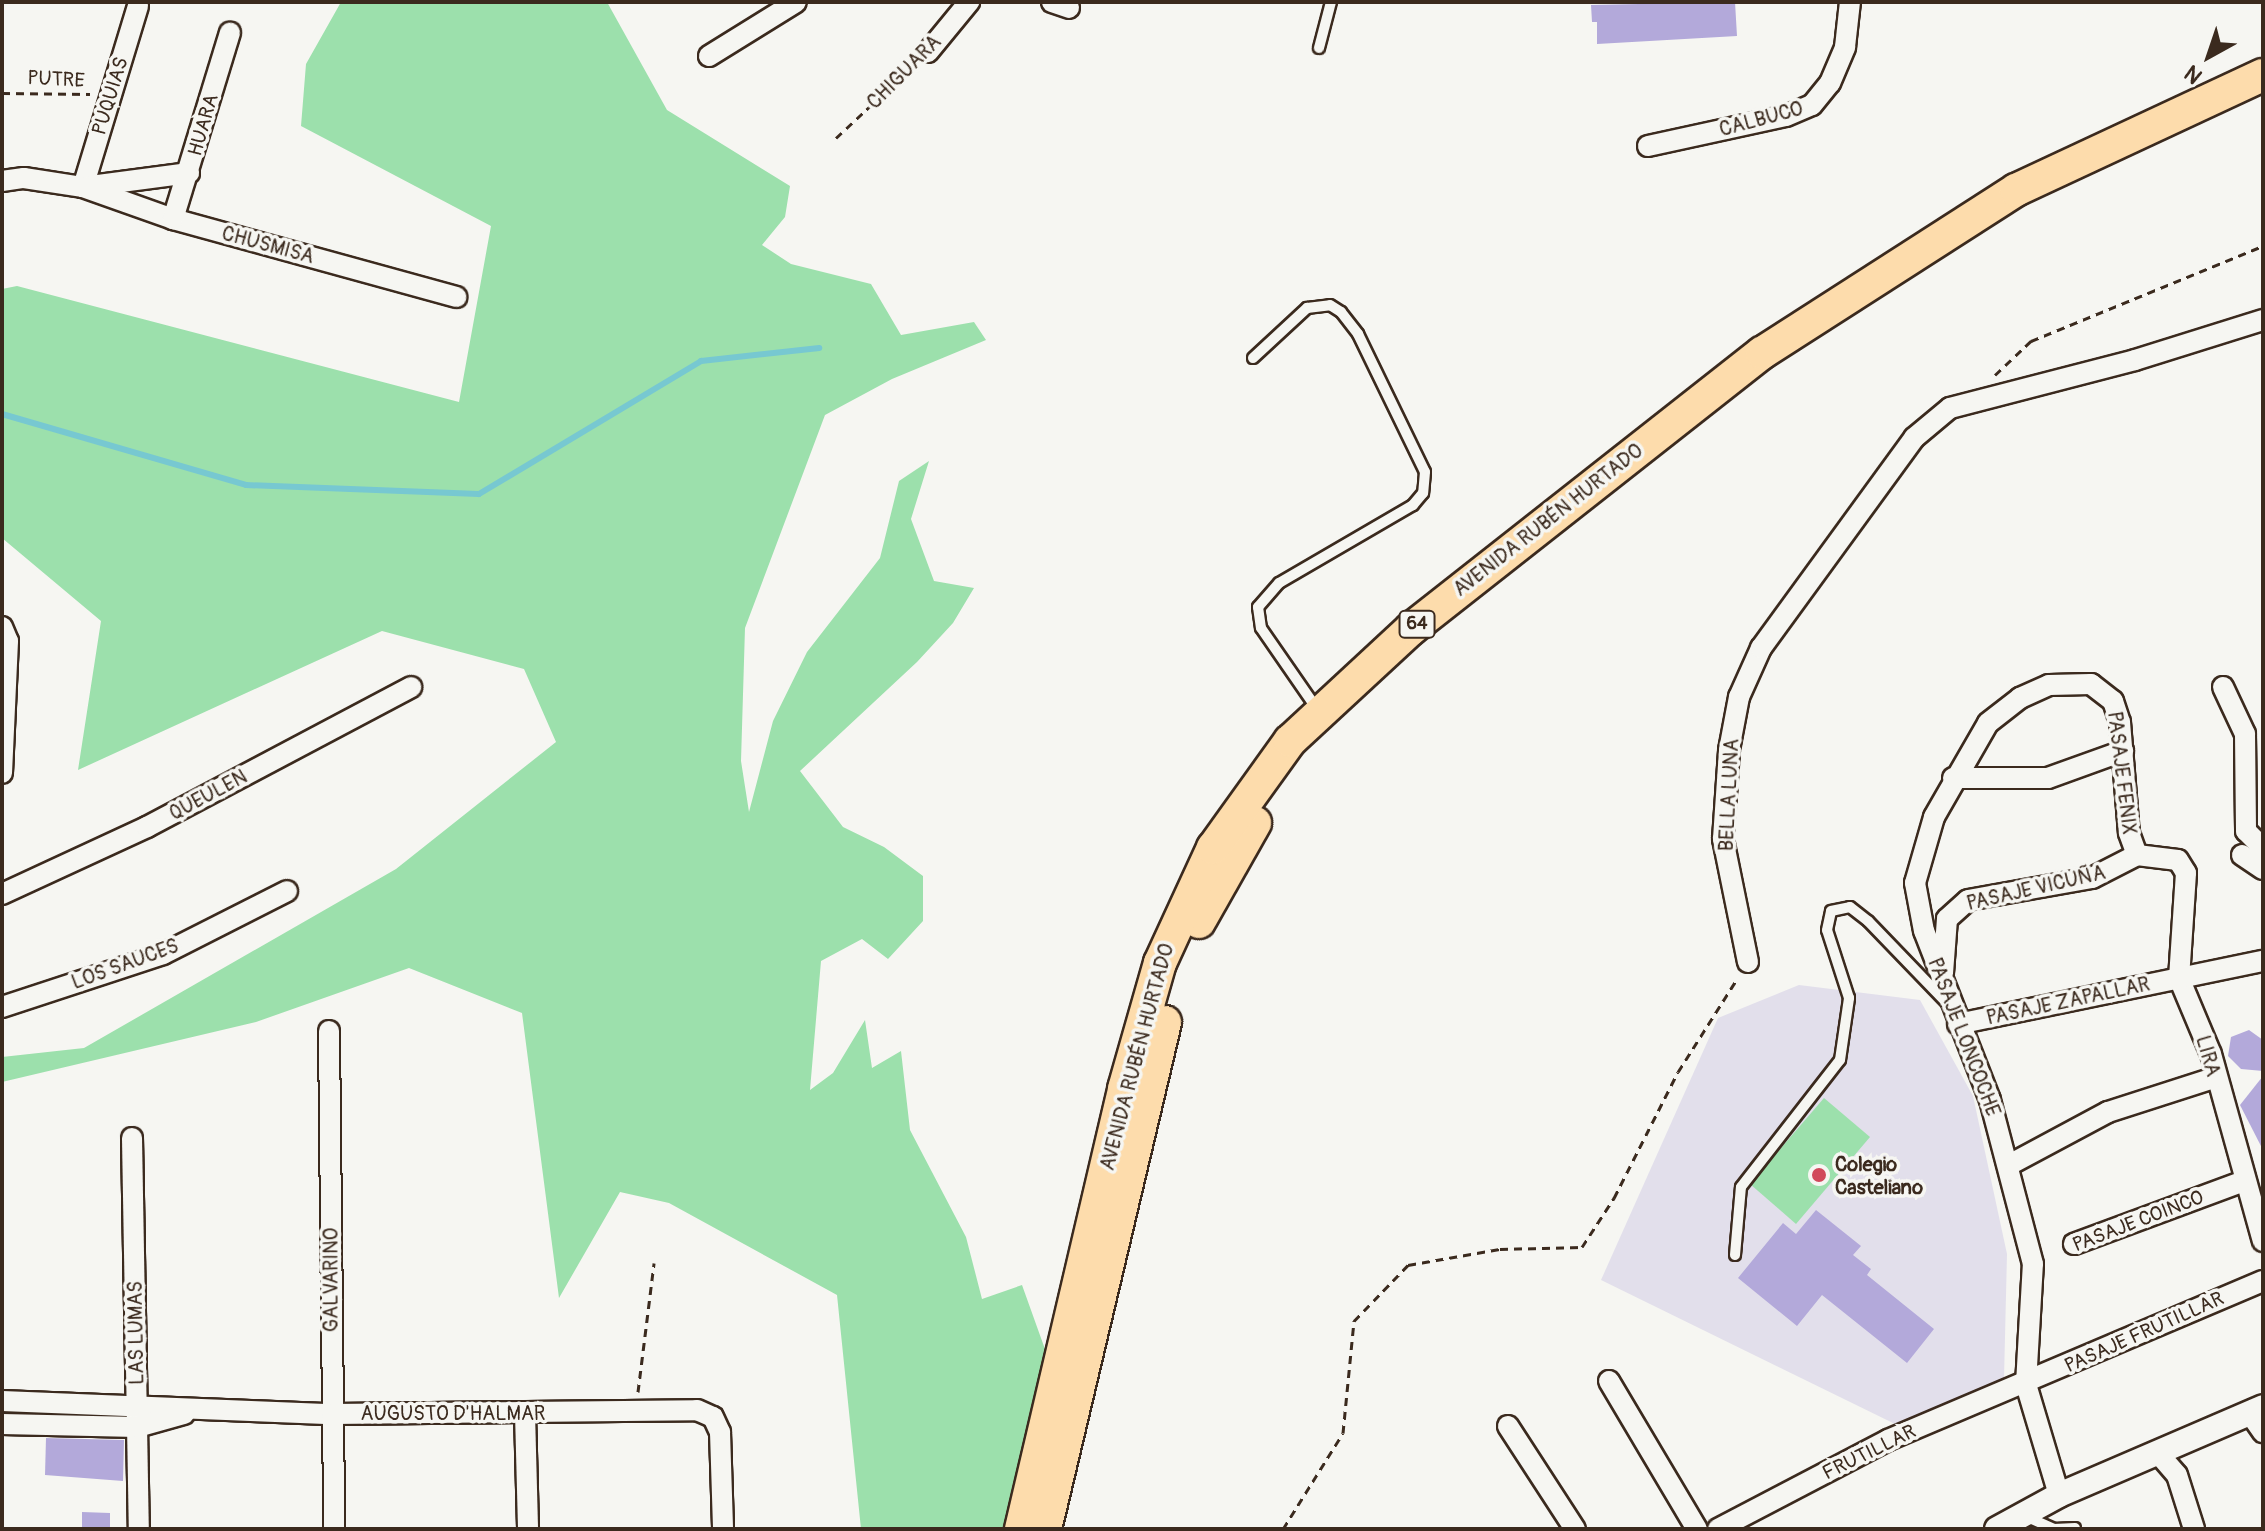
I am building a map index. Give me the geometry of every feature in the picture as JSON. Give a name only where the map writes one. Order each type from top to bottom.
[{"type":"highway","name":"AVENIDA RUBÉN HURTADO","points":[[1021,1529],[1124,1089],[1167,943],[1223,831],[1318,711],[1411,629],[1700,400],[1829,307],[2016,190],[2263,75]]},
{"type":"highway","name":"AVENIDA RUBÉN HURTADO","points":[[1045,1529],[1179,975],[1224,873],[1291,775],[1357,702],[1410,656],[1803,348],[2048,195],[2263,97]]},
{"type":"street","points":[[709,56],[796,2]]},
{"type":"street","name":"CHIGUARA","points":[[928,52],[969,2]]},
{"type":"street","name":"CALBUCO","points":[[1648,146],[1786,116],[1812,105],[1830,83],[1845,47],[1850,2]]},
{"type":"street","name":"PUQUIAS","points":[[83,187],[138,6]]},
{"type":"street","name":"HUARA","points":[[173,219],[230,32]]},
{"type":"street","name":"CHUSMISA","points":[[83,187],[189,173]]},
{"type":"street","name":"CHUSMISA","points":[[2,181],[24,178],[83,187],[173,219],[456,297]]},
{"type":"street","name":"BELLA LUNA","points":[[1748,962],[1723,839],[1729,750],[1739,697],[1761,648],[1914,438],[1950,408],[2121,364],[2263,320]]},
{"type":"street","points":[[2,627],[8,641],[2,773]]},
{"type":"street","name":"PASAJE LONCOCHE","points":[[2059,1495],[2026,1384],[2033,1264],[1990,1100],[1924,931],[1915,883],[1918,859],[1953,778],[1988,723],[2020,698],[2049,685],[2091,684],[2107,692]]},
{"type":"street","name":"QUEULEN","points":[[2,894],[147,827],[411,687]]},
{"type":"street","points":[[2223,687],[2245,734],[2246,831],[2263,848]]},
{"type":"street","name":"PASAJE FENIX","points":[[2107,692],[2120,722],[2129,833],[2137,855]]},
{"type":"street","points":[[1953,778],[2048,778],[2123,751]]},
{"type":"street","name":"LIRA","points":[[2137,855],[2173,858],[2184,868],[2179,978],[2211,1054],[2214,1078],[2263,1241]]},
{"type":"street","name":"PASAJE VICUÑA","points":[[1943,981],[1947,919],[1955,908],[1997,894],[2109,873],[2137,855]]},
{"type":"street","points":[[2242,855],[2263,869]]},
{"type":"street","name":"LOS SAUCES","points":[[2,1007],[163,954],[287,891]]},
{"type":"street","name":"PASAJE ZAPALLAR","points":[[1955,1016],[2263,961]]},
{"type":"street","name":"GALVARINO","points":[[329,1031],[334,1529]]},
{"type":"street","points":[[2009,1165],[2108,1112],[2214,1078]]},
{"type":"street","name":"LAS LUMAS","points":[[132,1138],[139,1529]]},
{"type":"street","name":"PASAJE COINCO","points":[[2074,1244],[2244,1181]]},
{"type":"street","name":"PASAJE FRUTILLAR","points":[[2026,1384],[2263,1281]]},
{"type":"street","points":[[1609,1381],[1697,1529]]},
{"type":"street","name":"FRUTILLAR","points":[[1718,1529],[1888,1440],[2026,1384]]},
{"type":"street","name":"AUGUSTO D'HALMAR","points":[[2,1401],[138,1403],[191,1412],[332,1414],[697,1410],[713,1417],[720,1432],[723,1529]]},
{"type":"street","name":"AUGUSTO D'HALMAR","points":[[2,1424],[137,1427],[191,1412]]},
{"type":"street","points":[[525,1413],[528,1529]]},
{"type":"street","points":[[2005,1524],[2059,1495],[2157,1452],[2259,1418]]},
{"type":"street","points":[[1508,1426],[1575,1529]]},
{"type":"street","points":[[2157,1452],[2177,1475],[2194,1529]]},
{"type":"lane","points":[[1319,48],[1331,2]]},
{"type":"lane","points":[[1253,358],[1307,308],[1330,305],[1341,312],[1358,334],[1425,472],[1423,493],[1413,505],[1279,583],[1258,607],[1261,628],[1318,711]]},
{"type":"lane","points":[[1735,1255],[1741,1187],[1840,1060],[1849,998],[1827,930],[1831,911],[1850,907],[1868,921],[1955,1016]]},
{"type":"lane","points":[[2005,1524],[2075,1528]]},
{"type":"path","name":"CHIGUARA","points":[[836,138],[928,52]]},
{"type":"path","name":"PUTRE","points":[[2,93],[69,91],[108,98]]},
{"type":"path","points":[[1989,381],[2031,341],[2263,246]]},
{"type":"path","points":[[1283,1529],[1343,1433],[1354,1321],[1408,1265],[1500,1249],[1582,1247],[1614,1198],[1678,1072],[1748,962]]},
{"type":"path","points":[[636,1411],[654,1263]]},
{"type":"shaded area","name":"Colegio Casteliano","points":[[1799,985],[1920,1000],[1973,1096],[2007,1254],[2004,1379],[1895,1424],[1601,1280],[1718,1018]]},
{"type":"green space","points":[[341,2],[607,2],[667,110],[790,186],[785,217],[762,245],[791,264],[871,284],[901,335],[974,322],[986,340],[892,379],[825,415],[745,628],[741,761],[749,812],[773,721],[807,652],[880,558],[899,481],[929,461],[911,519],[934,581],[974,588],[953,623],[917,662],[800,771],[843,827],[884,847],[923,876],[923,921],[888,959],[862,939],[821,961],[810,1090],[833,1073],[865,1020],[872,1068],[901,1051],[910,1130],[966,1237],[982,1299],[1022,1285],[1046,1352],[1005,1529],[861,1529],[837,1295],[669,1203],[620,1192],[559,1298],[522,1013],[409,968],[256,1022],[2,1082],[2,1057],[84,1048],[396,869],[556,742],[524,669],[382,631],[78,770],[101,621],[2,538],[2,289],[17,286],[459,402],[491,226],[301,126],[306,64]]},
{"type":"green space","points":[[1824,1098],[1870,1137],[1796,1224],[1750,1184]]},
{"type":"building","points":[[1735,2],[1737,36],[1597,44],[1597,22],[1592,22],[1591,5]]},
{"type":"building","points":[[2249,1030],[2263,1040],[2263,1071],[2241,1069],[2228,1056],[2231,1037]]},
{"type":"building","points":[[2263,1076],[2263,1150],[2240,1105]]},
{"type":"building","points":[[1816,1210],[1861,1246],[1853,1255],[1871,1269],[1867,1275],[1934,1329],[1907,1363],[1822,1295],[1797,1326],[1738,1278],[1783,1223],[1796,1234]]},
{"type":"building","points":[[46,1438],[124,1440],[123,1481],[45,1475]]},
{"type":"building","points":[[82,1512],[110,1513],[110,1529],[82,1529]]},
{"type":"waterway","points":[[2,414],[246,485],[479,494],[701,361],[819,348]]},
{"type":"place","name":"Colegio Casteliano","points":[[1819,1175]]}]
